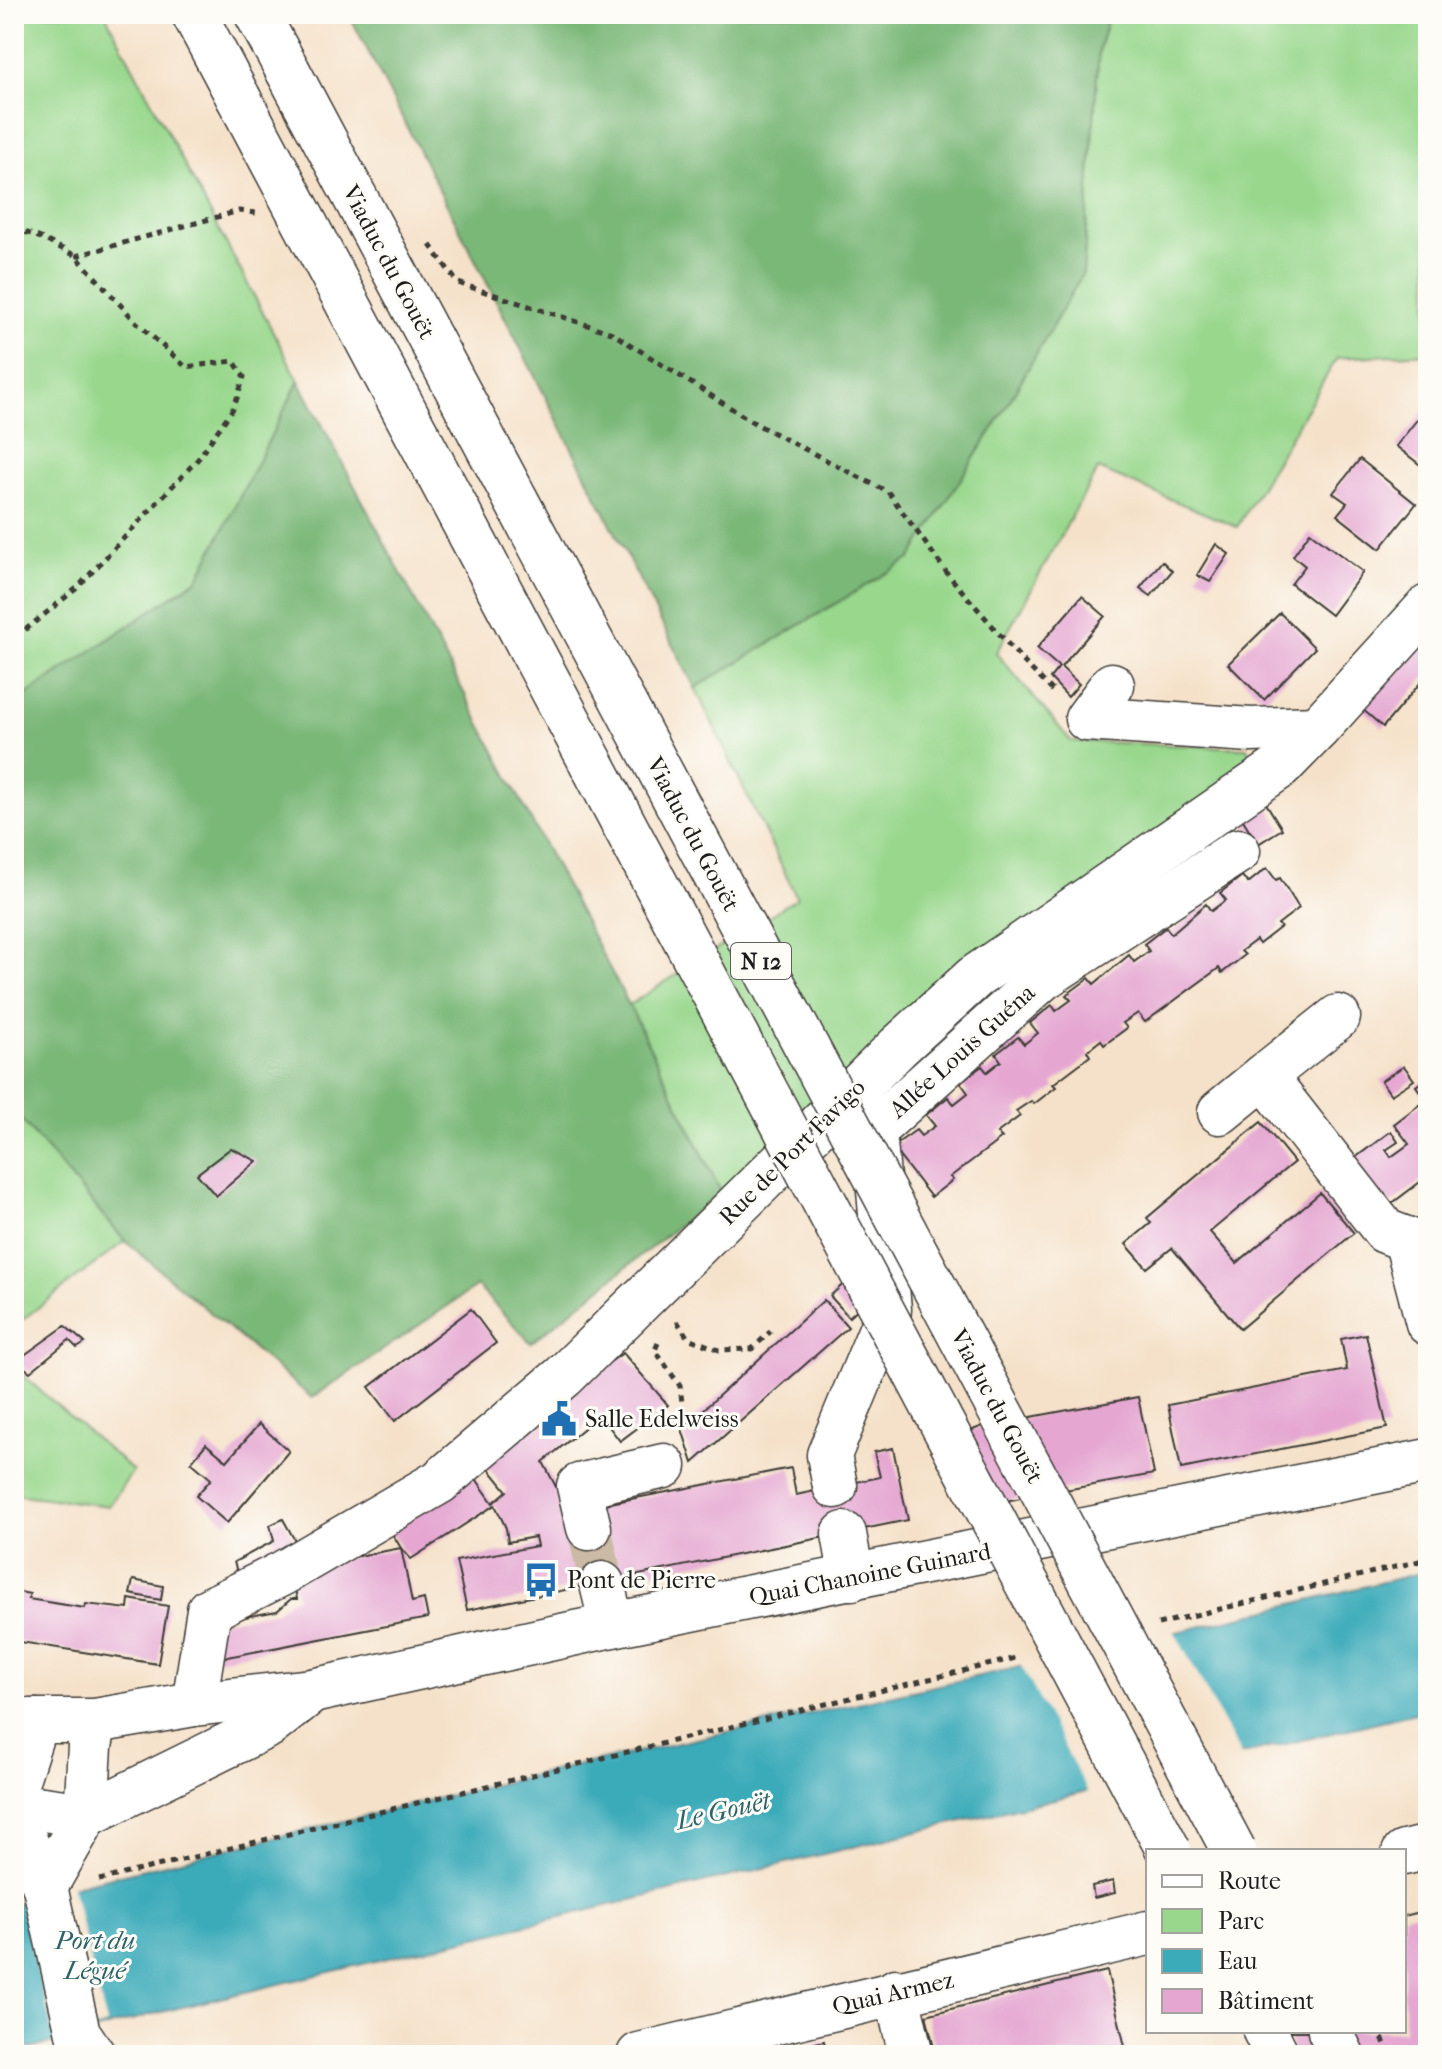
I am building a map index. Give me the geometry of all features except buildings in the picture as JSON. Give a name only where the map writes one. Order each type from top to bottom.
[{"type":"main road","name":"N 12","points":[[194,14],[1168,1849]]},
{"type":"main road","name":"Viaduc du Gouët","points":[[257,14],[1233,1849]]},
{"type":"main road","name":"Rue de Port Favigo","points":[[194,1704],[209,1610],[296,1566],[439,1482],[564,1376],[898,1047],[975,977],[1280,767],[1428,607]]},
{"type":"main road","points":[[1099,702],[1251,730],[1318,728]]},
{"type":"main road","name":"Allée Louis Guéna","points":[[835,1486],[829,1455],[889,1310],[874,1130],[1043,978],[1238,851]]},
{"type":"main road","points":[[1220,1112],[1338,1017]]},
{"type":"main road","points":[[1264,1076],[1385,1231],[1417,1228],[1428,1323]]},
{"type":"main road","name":"Quai Chanoine Guinard","points":[[25,1721],[95,1721],[194,1704],[312,1691],[607,1604],[852,1578],[1428,1461]]},
{"type":"main road","points":[[589,1528],[579,1486],[664,1466]]},
{"type":"main road","points":[[844,1534],[852,1578]]},
{"type":"main road","name":"Quai Chanoine Guinard","points":[[35,1807],[269,1725],[312,1691]]},
{"type":"main road","points":[[25,1721],[45,1887],[77,2048]]},
{"type":"main road","points":[[45,1887],[35,1807],[90,1746],[95,1721]]},
{"type":"main road","points":[[1406,1852],[1428,1847]]},
{"type":"main road","name":"Quai Armez","points":[[639,2055],[697,2048],[896,1991],[1146,1933]]},
{"type":"main road","points":[[896,1991],[911,2055]]},
{"type":"main road","points":[[1266,2033],[1277,2055]]},
{"type":"main road","points":[[1331,2033],[1342,2055]]},
{"type":"path","points":[[76,256],[239,211],[269,214]]},
{"type":"path","points":[[14,228],[76,256],[136,322],[186,367],[234,361],[244,377],[234,407],[198,459],[77,588],[14,639]]},
{"type":"path","points":[[427,241],[458,283],[612,333],[756,424],[888,492],[950,577],[1056,694],[1099,702]]},
{"type":"path","points":[[672,1314],[688,1338],[719,1350],[752,1349],[771,1331]]},
{"type":"path","points":[[661,1338],[655,1350],[680,1386],[683,1411]]},
{"type":"path","points":[[1147,1626],[1428,1559]]},
{"type":"path","points":[[99,1880],[1025,1656]]},
{"type":"green space","points":[[14,14],[105,14],[299,381],[198,579],[14,703]]},
{"type":"green space","points":[[349,14],[1109,14],[1099,49],[1083,273],[1002,414],[910,559],[695,688]]},
{"type":"green space","points":[[1109,14],[1428,14],[1428,353],[1337,358],[1237,527],[1098,469],[996,653],[1071,741],[1248,748],[1256,771],[721,1192],[629,1005],[797,898],[695,688],[909,559],[1002,414],[1083,273],[1099,49]]},
{"type":"green space","points":[[299,381],[629,1005],[721,1192],[531,1343],[477,1286],[312,1398],[125,1241],[14,1111],[14,703],[198,579]]},
{"type":"green space","points":[[14,1111],[125,1241],[14,1326]]},
{"type":"green space","points":[[14,1368],[133,1471],[109,1506],[14,1494]]},
{"type":"water","name":"Port du Légué","points":[[1428,1571],[1428,1710],[149,2015],[31,2049],[14,2041],[14,1904],[78,1885],[539,1774],[1190,1629]]},
{"type":"pier","points":[[1173,1629],[1243,1759],[1090,1795],[1020,1663]]},
{"type":"pier","points":[[71,1883],[107,2025],[55,2040],[19,1898]]},
{"type":"tunnel","points":[[589,1528],[602,1584]]},
{"type":"place","name":"Salle Edelweiss","points":[[559,1419]]},
{"type":"place","name":"Pont de Pierre","points":[[541,1580]]},
{"type":"water label","name":"Le Gouët","points":[[723,1810]]}]
